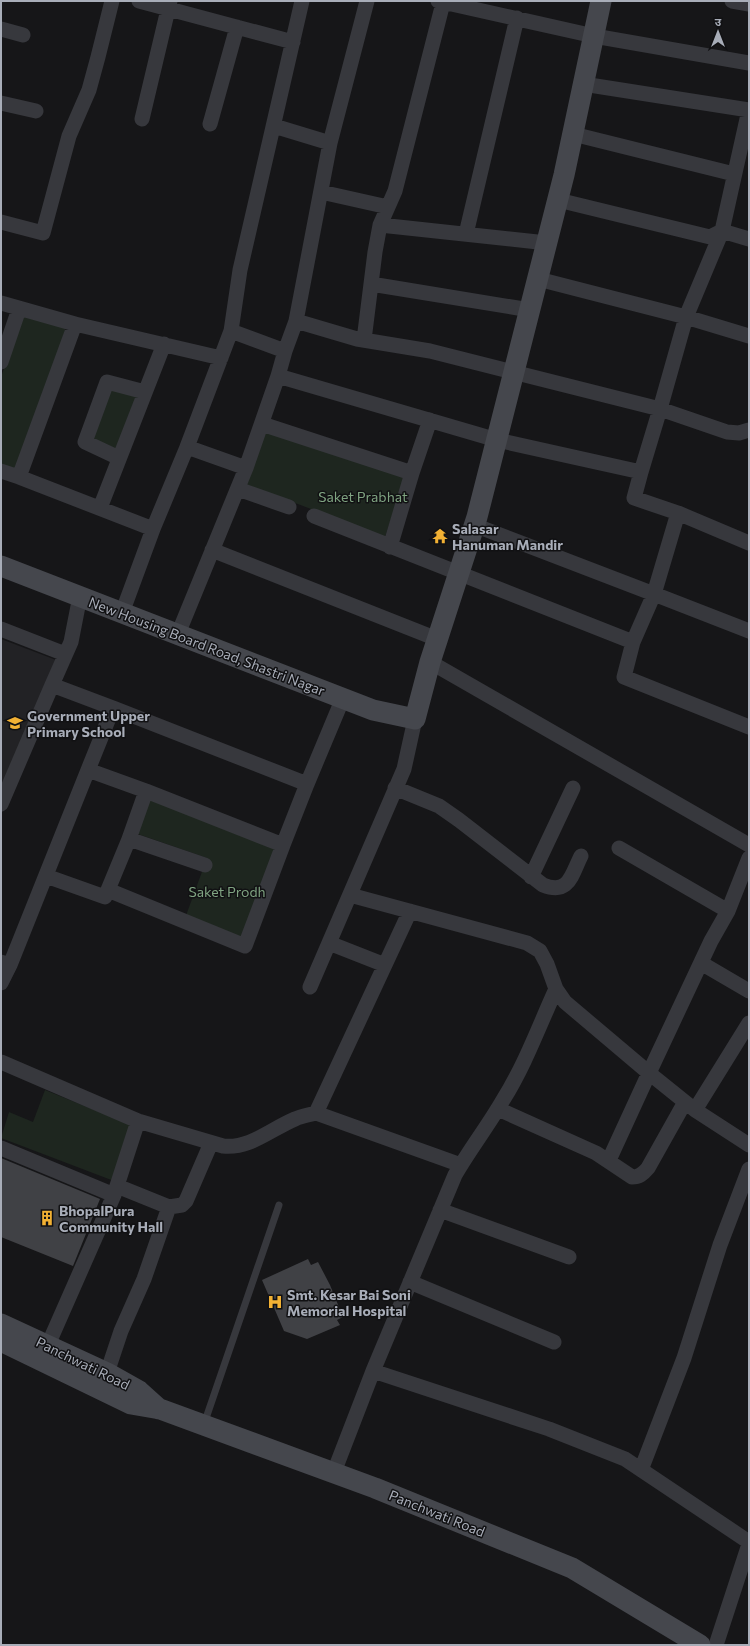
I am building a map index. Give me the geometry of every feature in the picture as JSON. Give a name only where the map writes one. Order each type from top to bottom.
[{"type":"street","points":[[1,222],[43,233],[70,136],[88,90],[98,57],[112,1]]},
{"type":"street","points":[[139,1],[169,5],[237,27],[293,42]]},
{"type":"street","points":[[122,613],[231,331],[240,270],[302,1]]},
{"type":"street","points":[[178,634],[246,468],[296,321],[330,143],[367,1]]},
{"type":"street","points":[[310,987],[404,769],[430,662],[474,525],[538,279],[573,134],[601,1]]},
{"type":"street","points":[[732,1],[749,4]]},
{"type":"street","points":[[364,340],[375,252],[380,225],[395,191],[441,2],[594,36],[749,63]]},
{"type":"street","points":[[142,119],[169,5]]},
{"type":"street","points":[[466,234],[517,18]]},
{"type":"street","points":[[210,124],[237,27]]},
{"type":"street","points":[[1,29],[23,35]]},
{"type":"street","points":[[583,84],[749,110],[744,151],[734,174],[722,231],[686,317],[634,498],[678,513],[749,543]]},
{"type":"street","points":[[1,103],[36,112]]},
{"type":"street","points":[[274,126],[330,143]]},
{"type":"street","points":[[573,134],[734,174]]},
{"type":"street","points":[[321,192],[388,207]]},
{"type":"street","points":[[558,200],[710,237],[722,231],[749,239]]},
{"type":"street","points":[[380,225],[547,243]]},
{"type":"street","points":[[538,279],[686,317],[749,336]]},
{"type":"street","points":[[371,284],[530,310]]},
{"type":"street","points":[[1,303],[74,324],[221,358]]},
{"type":"street","points":[[1,362],[18,309]]},
{"type":"street","points":[[296,321],[364,340],[430,352],[660,409],[727,432],[749,430]]},
{"type":"street","points":[[19,477],[74,324]]},
{"type":"street","points":[[231,331],[285,352]]},
{"type":"street","points":[[100,508],[164,344]]},
{"type":"street","points":[[278,376],[496,440],[641,472]]},
{"type":"street","points":[[119,458],[85,442],[107,382],[145,392]]},
{"type":"street","points":[[390,547],[412,473],[430,420]]},
{"type":"street","points":[[262,424],[412,473]]},
{"type":"street","points":[[187,447],[246,468]]},
{"type":"street","points":[[1,471],[154,529]]},
{"type":"street","points":[[238,489],[289,507]]},
{"type":"street","points":[[678,513],[654,594],[633,642],[624,677],[749,727]]},
{"type":"street","points":[[314,516],[633,642]]},
{"type":"street","points":[[474,525],[749,631]]},
{"type":"street","points":[[212,550],[437,639]]},
{"type":"street","name":"New Housing Board Road, Shastri Nagar","points":[[1,566],[373,710],[415,719]]},
{"type":"street","points":[[1,804],[71,642],[80,596]]},
{"type":"street","points":[[1,629],[65,654]]},
{"type":"street","points":[[430,662],[749,845]]},
{"type":"street","points":[[52,685],[307,784]]},
{"type":"street","points":[[108,890],[245,946],[307,784],[343,698]]},
{"type":"street","points":[[1,983],[5,963],[46,876],[113,708]]},
{"type":"street","points":[[88,770],[146,791],[283,846]]},
{"type":"street","points":[[395,788],[438,806],[459,820],[543,885],[551,888],[562,888],[568,883],[580,856]]},
{"type":"street","points":[[531,876],[573,788]]},
{"type":"street","points":[[46,876],[105,897],[146,791]]},
{"type":"street","points":[[128,839],[205,865]]},
{"type":"street","points":[[619,848],[728,911]]},
{"type":"street","points":[[608,1160],[701,963],[728,911],[749,858]]},
{"type":"street","points":[[350,895],[527,943],[540,951],[547,964],[556,989],[565,1002],[690,1106],[749,1145]]},
{"type":"street","points":[[316,1113],[410,911]]},
{"type":"street","points":[[329,943],[385,965]]},
{"type":"street","points":[[701,963],[749,991]]},
{"type":"street","points":[[334,1472],[373,1371],[440,1210],[461,1165],[498,1109],[520,1070],[556,989]]},
{"type":"street","points":[[498,1109],[596,1153],[632,1177],[638,1177],[644,1173],[749,1023]]},
{"type":"street","points":[[1,1062],[138,1121],[211,1143],[232,1147],[242,1145],[295,1118],[316,1113],[461,1165]]},
{"type":"street","points":[[44,1353],[115,1190],[138,1121]]},
{"type":"street","points":[[1,1148],[115,1190],[169,1207],[182,1205],[186,1201],[211,1143]]},
{"type":"street","points":[[641,1470],[684,1358],[720,1245],[749,1169]]},
{"type":"street","points":[[107,1374],[121,1332],[144,1279],[169,1207]]},
{"type":"street","points":[[440,1210],[569,1257]]},
{"type":"street","points":[[410,1282],[554,1342]]},
{"type":"street","name":"Panchwati Road","points":[[1,1324],[44,1353],[131,1404],[160,1409],[203,1426],[334,1472],[572,1568],[700,1645]]},
{"type":"street","name":"Panchwati Road","points":[[1,1341],[44,1353],[107,1374],[139,1391],[160,1409]]},
{"type":"street","points":[[373,1371],[549,1429],[625,1459],[749,1543],[716,1645]]},
{"type":"lane","points":[[203,1426],[280,1205]]},
{"type":"shaded area","name":"Government Upper Primary School","points":[[1,639],[56,660],[1,786]]},
{"type":"green space","points":[[22,316],[66,327],[22,471],[1,464],[1,377]]},
{"type":"green space","points":[[113,386],[140,396],[119,455],[89,442]]},
{"type":"green space","name":"Saket Prabhat","points":[[266,431],[405,477],[385,537],[245,484]]},
{"type":"green space","name":"Saket Prodh","points":[[149,797],[276,848],[242,939],[184,921],[207,858],[135,833]]},
{"type":"green space","points":[[45,1090],[134,1126],[114,1181],[1,1138],[9,1112],[33,1122]]},
{"type":"building","name":"BhopalPura Community Hall","points":[[1,1158],[100,1199],[73,1266],[1,1237]]},
{"type":"building","points":[[308,1259],[311,1265],[318,1262],[330,1285],[343,1317],[337,1320],[340,1325],[307,1339],[284,1331],[262,1280]]},
{"type":"place","name":"Salasar Hanuman Mandir","points":[[440,536]]},
{"type":"place","name":"Government Upper Primary School","points":[[15,723]]},
{"type":"place","name":"BhopalPura Community Hall","points":[[47,1218]]},
{"type":"place","name":"Smt. Kesar Bai Soni Memorial Hospital","points":[[275,1302]]}]
